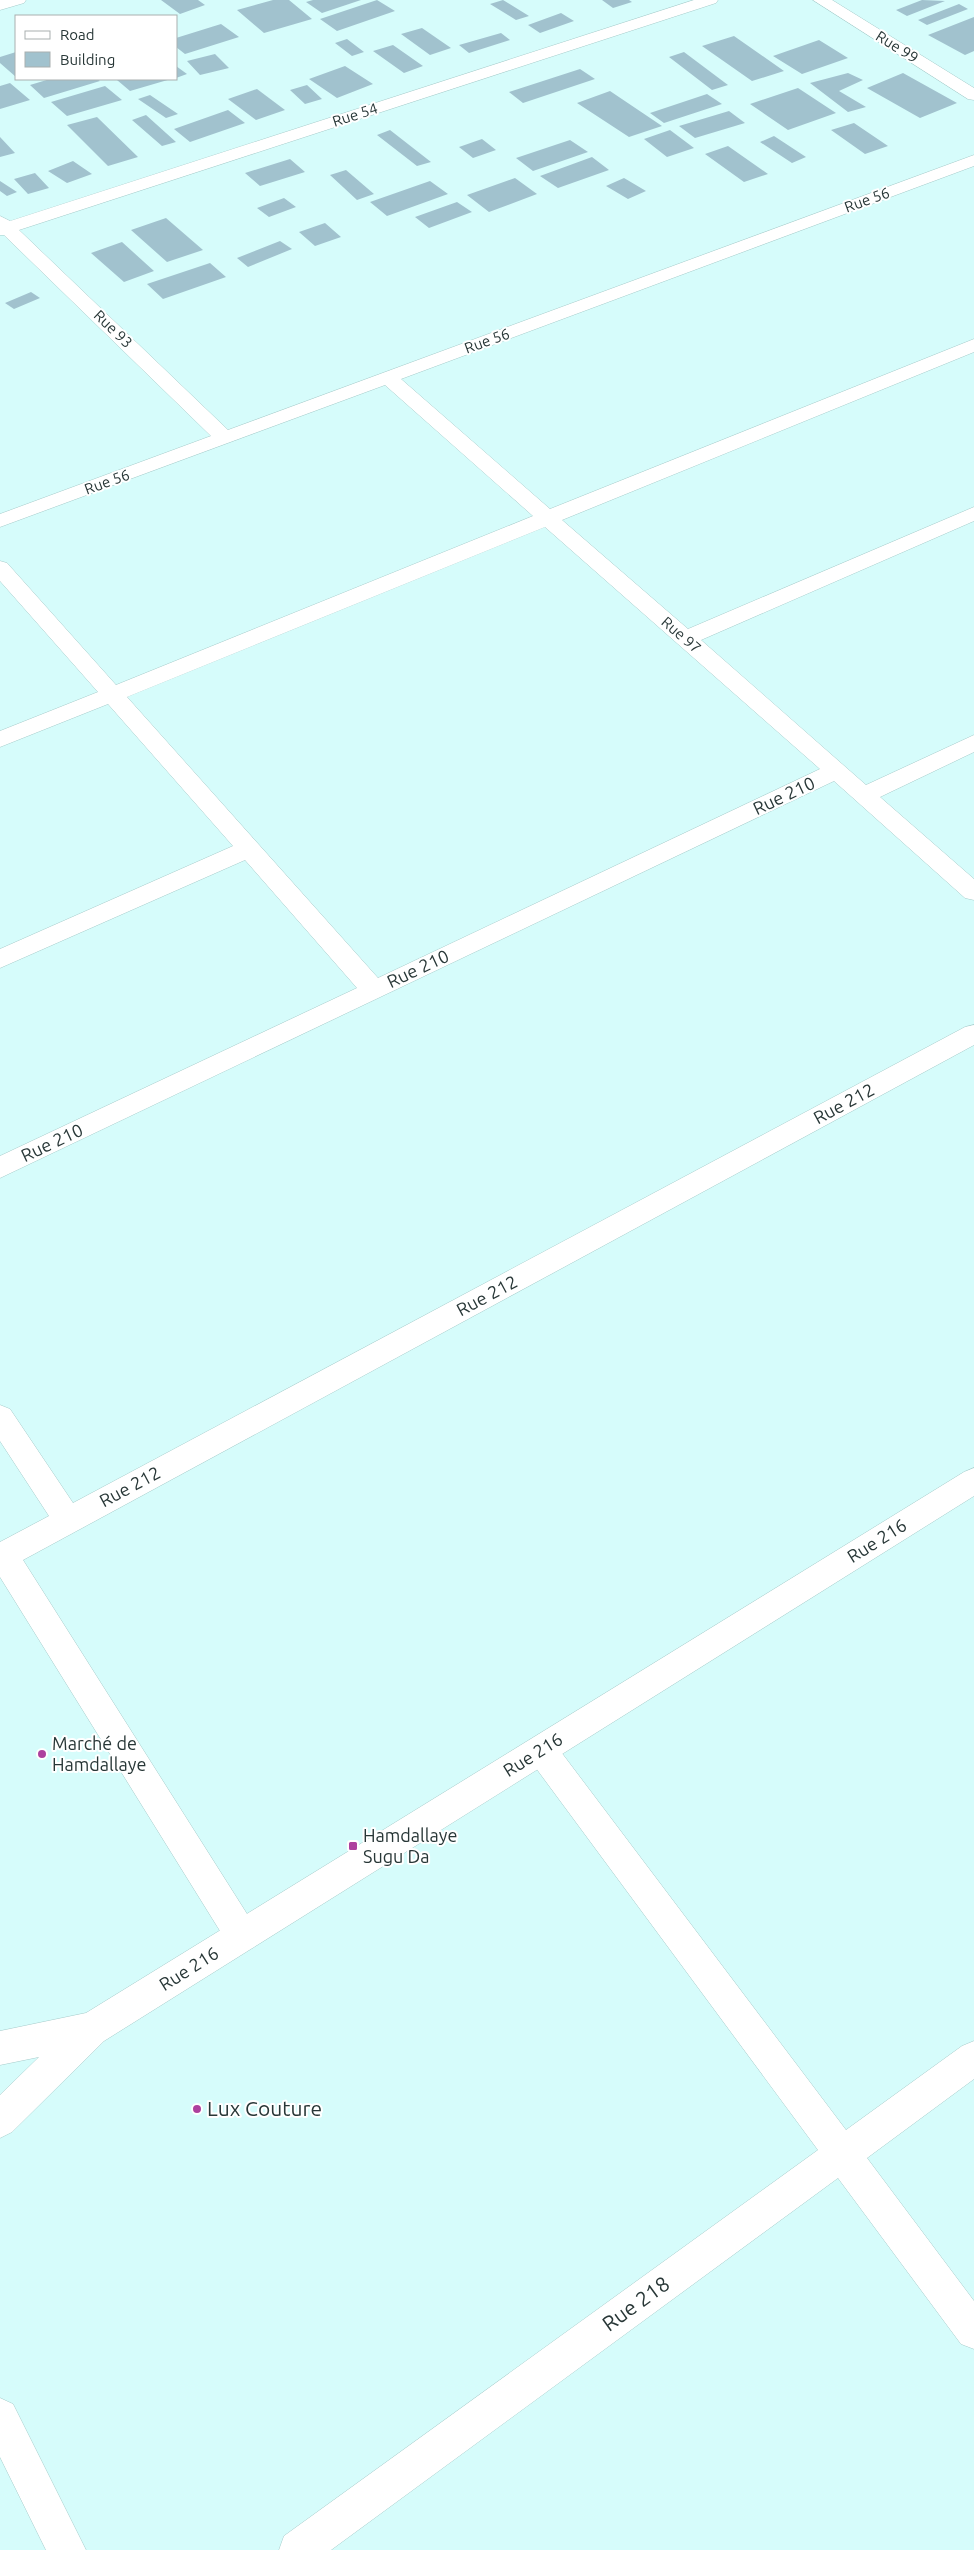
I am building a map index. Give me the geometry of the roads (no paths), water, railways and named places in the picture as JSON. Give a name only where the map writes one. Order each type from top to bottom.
[{"type":"street","points":[[0,5],[18,0]]},
{"type":"street","name":"Rue 54","points":[[2,226],[710,0]]},
{"type":"street","name":"Rue 99","points":[[821,0],[974,94]]},
{"type":"street","name":"Rue 56","points":[[0,521],[974,160]]},
{"type":"street","name":"Rue 93","points":[[2,226],[225,438]]},
{"type":"street","points":[[0,740],[974,345]]},
{"type":"street","name":"Rue 97","points":[[388,378],[974,892]]},
{"type":"street","points":[[685,639],[974,513]]},
{"type":"street","points":[[0,568],[374,990]]},
{"type":"street","points":[[864,795],[974,743]]},
{"type":"street","name":"Rue 210","points":[[0,1168],[836,771]]},
{"type":"street","points":[[0,959],[248,849]]},
{"type":"street","name":"Rue 212","points":[[2,1556],[974,1034]]},
{"type":"street","points":[[0,1417],[68,1520]]},
{"type":"street","name":"Rue 216","points":[[92,2029],[974,1481]]},
{"type":"street","points":[[2,1556],[242,1936]]},
{"type":"street","points":[[541,1750],[974,2331]]},
{"type":"street","points":[[0,2048],[92,2029]]},
{"type":"street","points":[[0,2120],[92,2029]]},
{"type":"street","name":"Rue 218","points":[[298,2550],[974,2058]]},
{"type":"street","points":[[0,2418],[67,2550]]},
{"type":"place","name":"Marché de Hamdallaye","points":[[42,1754]]},
{"type":"place","name":"Hamdallaye Sugu Da","points":[[353,1846]]},
{"type":"place","name":"Lux Couture","points":[[197,2109]]}]
